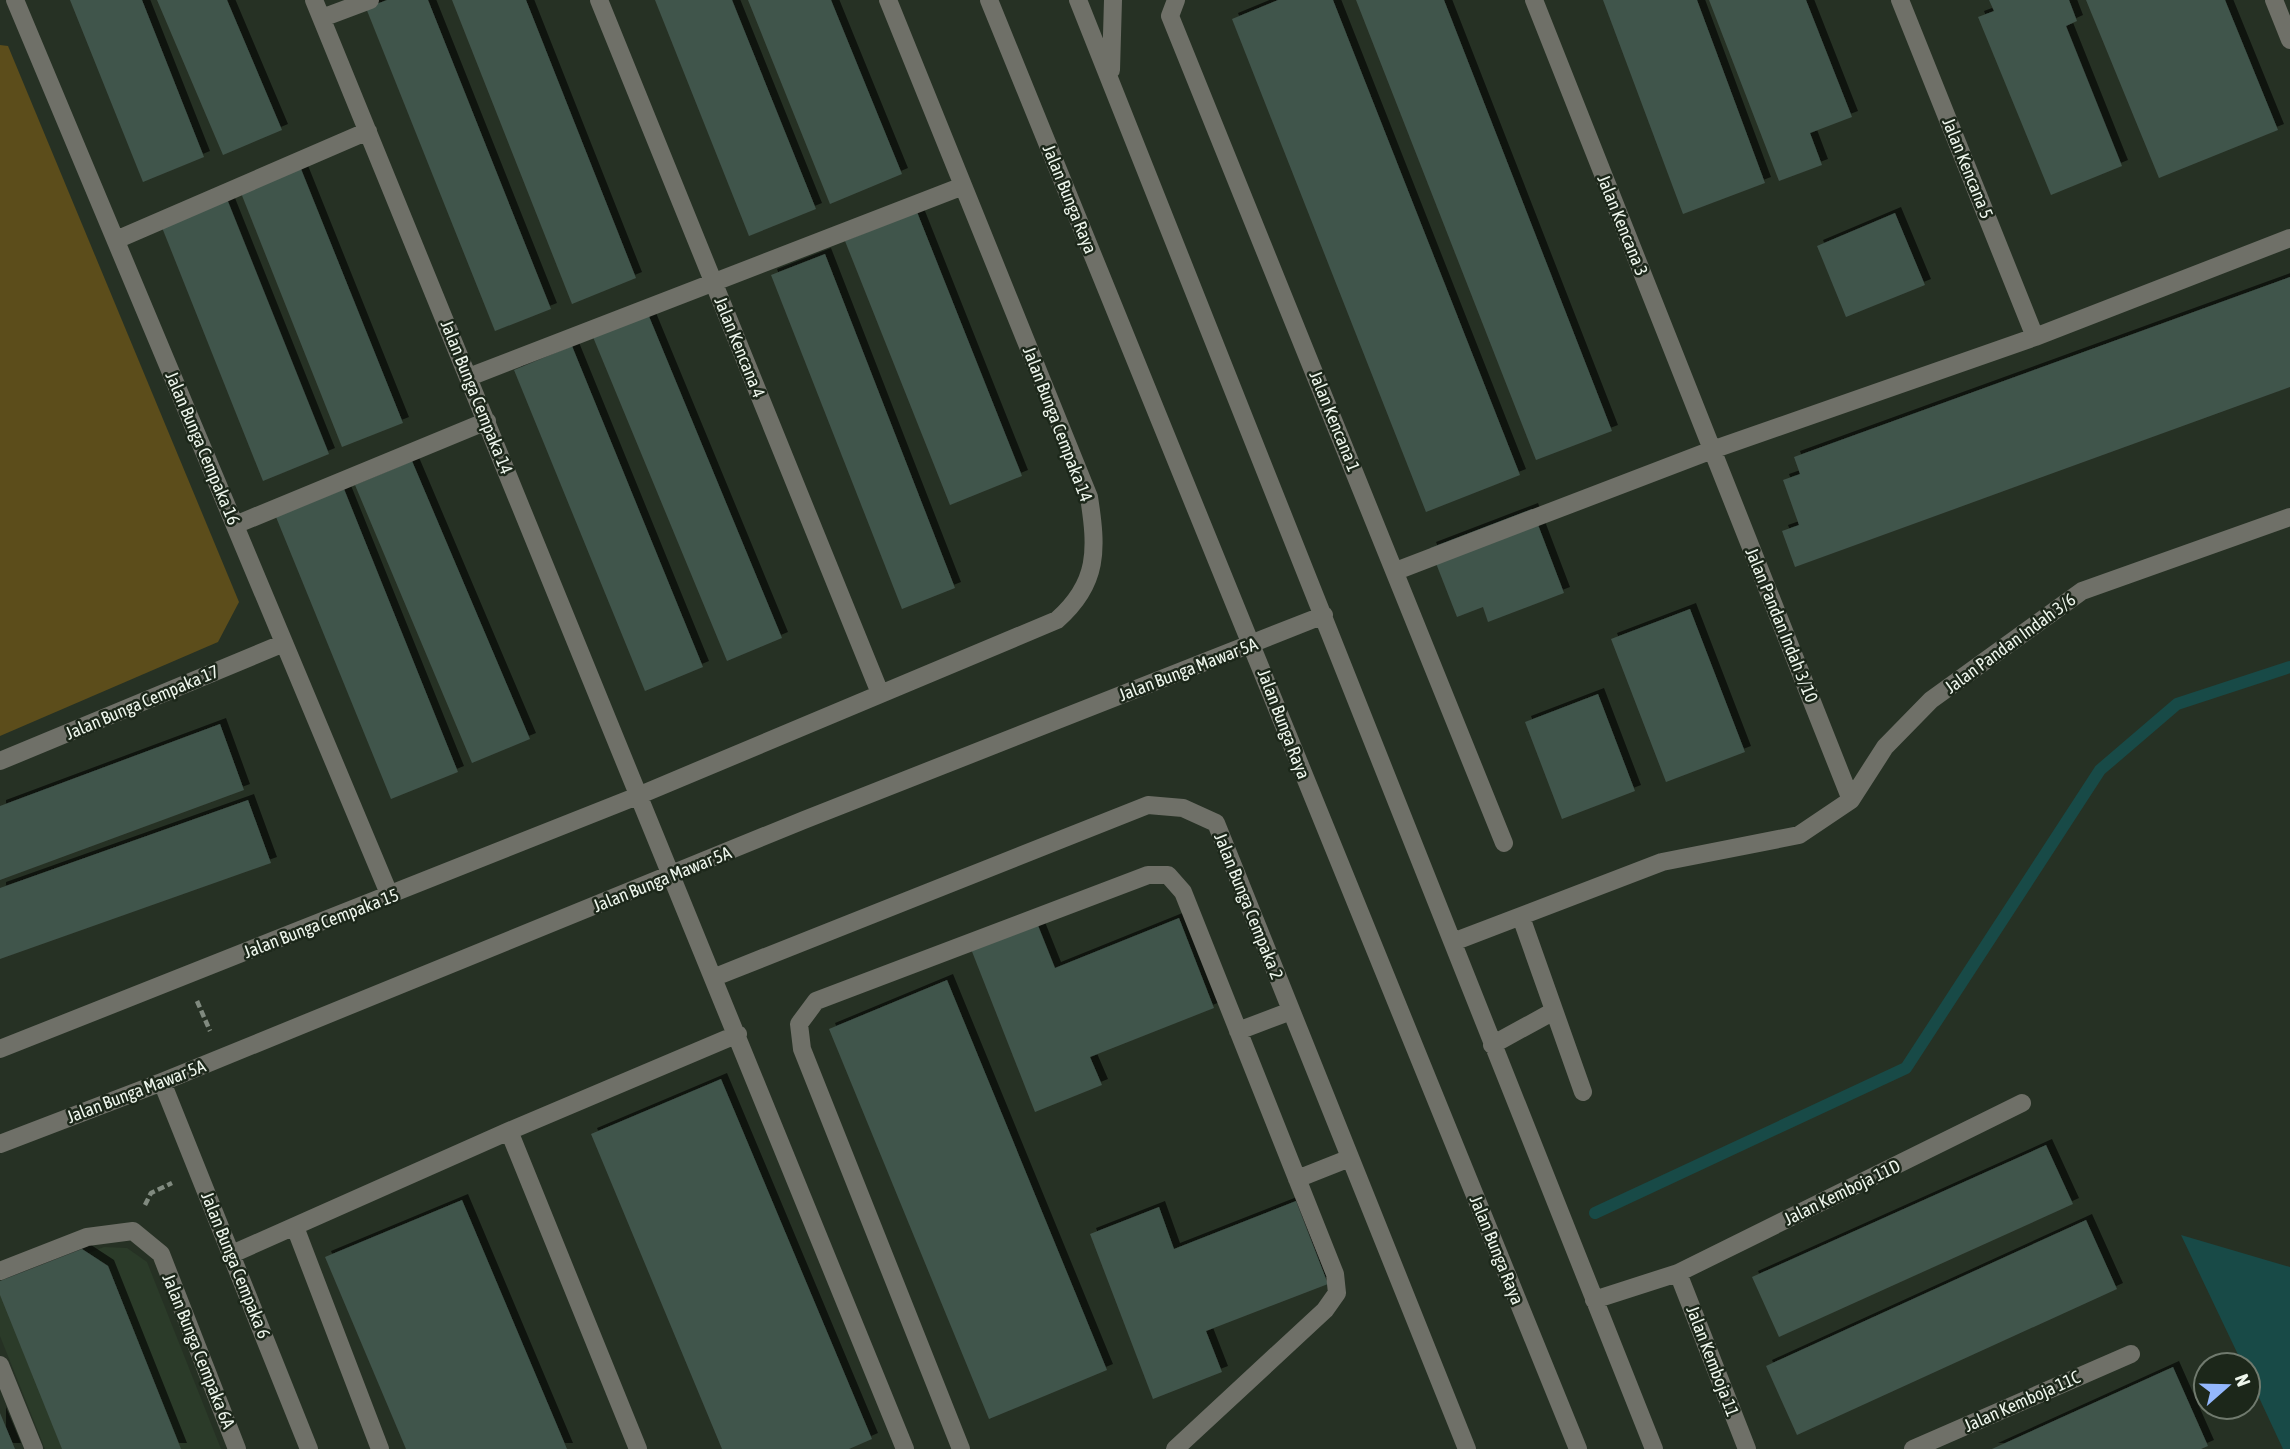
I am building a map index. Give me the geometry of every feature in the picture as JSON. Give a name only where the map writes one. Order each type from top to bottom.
[{"type":"street","name":"Jalan Bunga Cempaka 16","points":[[16,0],[390,896]]},
{"type":"street","name":"Jalan Bunga Cempaka 14","points":[[314,0],[673,874],[905,1449]]},
{"type":"street","points":[[322,18],[369,0]]},
{"type":"street","name":"Jalan Kencana 4","points":[[599,0],[880,693]]},
{"type":"street","name":"Jalan Bunga Cempaka 14","points":[[640,795],[1057,620],[1077,602],[1089,578],[1095,538],[1089,497],[888,0]]},
{"type":"street","name":"Jalan Bunga Raya","points":[[989,0],[1578,1449]]},
{"type":"street","points":[[1078,0],[1654,1449]]},
{"type":"street","points":[[1111,81],[1113,0]]},
{"type":"street","name":"Jalan Kencana 1","points":[[1176,0],[1170,16],[1504,843]]},
{"type":"street","name":"Jalan Kencana 3","points":[[1534,0],[1712,450]]},
{"type":"street","name":"Jalan Kencana 5","points":[[1900,0],[2035,337]]},
{"type":"street","points":[[2274,0],[2290,40]]},
{"type":"street","points":[[116,240],[368,131]]},
{"type":"street","points":[[469,377],[963,186]]},
{"type":"street","points":[[1396,571],[1712,450],[2035,337],[2290,238]]},
{"type":"street","points":[[235,526],[487,421]]},
{"type":"street","name":"Jalan Pandan Indah 3/10","points":[[1712,450],[1852,800]]},
{"type":"street","name":"Jalan Pandan Indah 3/6","points":[[1852,800],[1885,747],[1931,700],[2081,591],[2290,517]]},
{"type":"street","name":"Jalan Bunga Mawar 5A","points":[[0,1144],[162,1082],[673,874],[1324,615]]},
{"type":"street","name":"Jalan Bunga Cempaka 17","points":[[0,761],[284,643]]},
{"type":"street","name":"Jalan Bunga Cempaka 15","points":[[0,1049],[640,795]]},
{"type":"street","points":[[1453,942],[1662,862],[1799,835],[1852,800]]},
{"type":"street","name":"Jalan Bunga Cempaka 2","points":[[715,977],[1148,805],[1183,808],[1216,823],[1466,1449]]},
{"type":"street","points":[[961,1449],[802,1049],[799,1024],[816,1002],[1148,875],[1168,876],[1183,892],[1335,1274],[1337,1293],[1325,1310],[1175,1449]]},
{"type":"street","points":[[1521,918],[1583,1092]]},
{"type":"street","points":[[1238,1031],[1291,1011]]},
{"type":"street","points":[[1492,1045],[1554,1011]]},
{"type":"street","points":[[232,1254],[509,1130],[738,1034]]},
{"type":"street","name":"Jalan Bunga Cempaka 6","points":[[162,1082],[309,1449]]},
{"type":"street","name":"Jalan Kemboja 11D","points":[[1594,1300],[1678,1273],[2022,1103]]},
{"type":"street","points":[[509,1130],[638,1449]]},
{"type":"street","points":[[1297,1179],[1350,1158]]},
{"type":"street","points":[[295,1227],[380,1449]]},
{"type":"street","points":[[0,1271],[87,1237],[133,1231]]},
{"type":"street","name":"Jalan Bunga Cempaka 6A","points":[[133,1231],[160,1254],[237,1449]]},
{"type":"street","name":"Jalan Kemboja 11","points":[[1678,1273],[1747,1449]]},
{"type":"street","name":"Jalan Kemboja 11C","points":[[1913,1449],[2131,1354]]},
{"type":"street","points":[[0,1365],[34,1449]]},
{"type":"path","points":[[187,976],[221,1058]]},
{"type":"path","points":[[133,1231],[151,1192],[199,1172]]},
{"type":"shaded area","points":[[0,45],[8,46],[239,602],[218,642],[0,736]]},
{"type":"shaded area","points":[[104,1247],[127,1248],[147,1262],[221,1449],[45,1449],[0,1336],[0,1288]]},
{"type":"water","points":[[2181,1235],[2290,1267],[2290,1449],[2283,1449],[2262,1404],[2262,1351],[2236,1351]]},
{"type":"building","points":[[70,0],[142,0],[204,157],[143,182]]},
{"type":"building","points":[[157,0],[227,0],[282,130],[223,155]]},
{"type":"building","points":[[387,0],[428,0],[551,309],[495,331],[366,8]]},
{"type":"building","points":[[452,0],[526,0],[636,278],[572,304]]},
{"type":"building","points":[[655,0],[732,0],[816,209],[749,236]]},
{"type":"building","points":[[748,0],[831,0],[902,174],[830,204]]},
{"type":"building","points":[[1278,0],[1333,0],[1520,475],[1426,512],[1232,19]]},
{"type":"building","points":[[1356,0],[1444,0],[1612,431],[1536,460]]},
{"type":"building","points":[[1603,0],[1697,0],[1765,183],[1683,214]]},
{"type":"building","points":[[1709,0],[1806,0],[1852,117],[1810,133],[1822,165],[1779,181]]},
{"type":"building","points":[[1989,0],[2069,0],[2077,21],[2066,26],[2122,166],[2051,195],[1978,17],[1994,11]]},
{"type":"building","points":[[2086,0],[2225,0],[2278,130],[2159,178]]},
{"type":"building","points":[[301,169],[403,423],[342,447],[241,193]]},
{"type":"building","points":[[227,199],[329,454],[263,481],[161,225]]},
{"type":"building","points":[[917,212],[1022,476],[950,505],[845,241]]},
{"type":"building","points":[[1895,213],[1925,285],[1846,317],[1817,246]]},
{"type":"building","points":[[825,254],[955,588],[902,609],[771,275]]},
{"type":"building","points":[[2290,277],[2290,387],[1795,567],[1782,531],[1799,525],[1783,480],[1800,474],[1794,457]]},
{"type":"building","points":[[648,314],[782,638],[727,661],[593,337]]},
{"type":"building","points":[[572,346],[703,667],[645,691],[514,370]]},
{"type":"building","points":[[412,461],[530,739],[472,763],[355,485]]},
{"type":"building","points":[[344,489],[458,772],[391,799],[276,517]]},
{"type":"building","points":[[1532,509],[1564,593],[1488,622],[1483,607],[1457,617],[1430,548]]},
{"type":"building","points":[[1690,609],[1745,752],[1666,782],[1611,639]]},
{"type":"building","points":[[1598,694],[1635,791],[1562,819],[1525,722]]},
{"type":"building","points":[[220,724],[244,790],[0,880],[0,806]]},
{"type":"building","points":[[248,800],[271,863],[0,959],[0,888]]},
{"type":"building","points":[[1179,918],[1214,1008],[1090,1057],[1102,1085],[1035,1112],[971,949],[1037,923],[1055,968]]},
{"type":"building","points":[[947,980],[1107,1370],[989,1419],[829,1029]]},
{"type":"building","points":[[721,1079],[872,1439],[849,1449],[722,1449],[591,1134]]},
{"type":"building","points":[[2046,1145],[2073,1204],[1779,1337],[1752,1277]]},
{"type":"building","points":[[462,1200],[567,1449],[406,1449],[325,1257]]},
{"type":"building","points":[[1296,1201],[1328,1284],[1206,1331],[1222,1372],[1153,1399],[1090,1234],[1159,1207],[1174,1249]]},
{"type":"building","points":[[2086,1220],[2117,1289],[1797,1435],[1766,1366]]},
{"type":"building","points":[[82,1249],[108,1266],[181,1449],[62,1449],[0,1295],[0,1281]]},
{"type":"building","points":[[2173,1367],[2192,1410],[2192,1421],[2197,1421],[2208,1446],[2201,1449],[1992,1449]]},
{"type":"building","points":[[0,1413],[15,1449],[0,1449]]},
{"type":"waterway","points":[[1595,1213],[1906,1068],[2100,770],[2177,704],[2290,667]]}]
